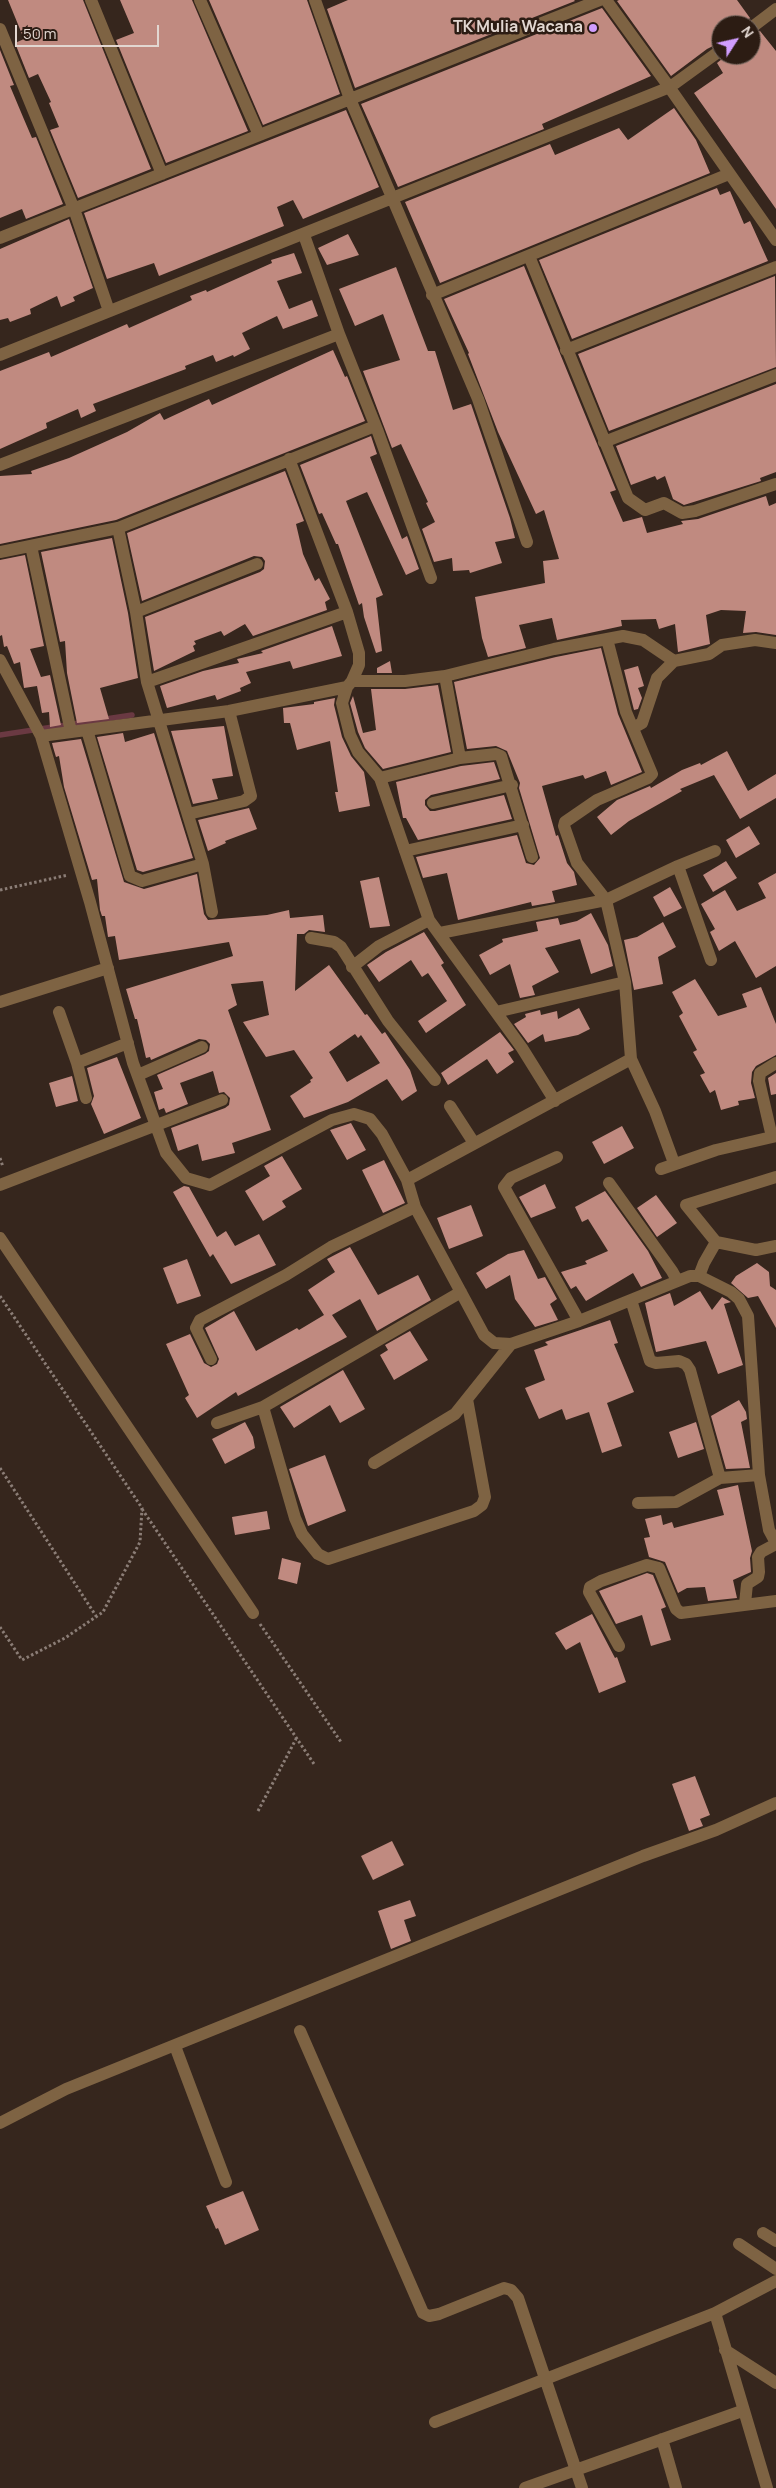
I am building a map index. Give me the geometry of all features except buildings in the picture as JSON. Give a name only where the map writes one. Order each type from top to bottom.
[{"type":"street","points":[[91,0],[162,174]]},
{"type":"street","points":[[200,0],[259,136]]},
{"type":"street","points":[[0,238],[600,0]]},
{"type":"street","points":[[606,0],[670,87],[776,240]]},
{"type":"street","points":[[761,20],[776,9],[769,0]]},
{"type":"street","points":[[320,1],[350,100],[393,196],[432,294],[478,399],[527,542]]},
{"type":"street","points":[[0,29],[74,209],[109,311]]},
{"type":"street","points":[[0,355],[304,235],[393,196],[670,87],[711,57]]},
{"type":"street","points":[[432,294],[729,174]]},
{"type":"street","points":[[304,235],[339,334],[431,578]]},
{"type":"street","points":[[529,256],[628,498],[645,510],[664,503],[682,513],[695,511],[776,484]]},
{"type":"street","points":[[566,350],[776,267]]},
{"type":"street","points":[[0,465],[339,334]]},
{"type":"street","points":[[604,442],[776,375]]},
{"type":"street","points":[[0,552],[118,528],[375,426]]},
{"type":"street","points":[[290,459],[347,612],[359,653],[359,664],[342,704],[350,735],[358,752],[380,778],[429,920],[496,1012],[555,1101]]},
{"type":"street","points":[[118,528],[136,612],[147,682],[203,864],[212,912]]},
{"type":"street","points":[[31,546],[70,726]]},
{"type":"street","points":[[136,612],[257,564]]},
{"type":"street","points":[[147,682],[347,612]]},
{"type":"street","points":[[38,730],[70,726],[87,730],[229,711],[350,684],[405,681],[444,676],[554,649],[623,636],[643,640],[674,661]]},
{"type":"street","points":[[606,639],[626,712],[652,774],[648,778],[597,800],[564,822],[564,826],[575,860],[606,900],[625,982],[631,1059],[679,1162]]},
{"type":"street","points":[[633,728],[642,723],[657,678],[674,661],[709,654],[722,645],[755,640],[776,643]]},
{"type":"street","points":[[0,660],[38,730],[82,872],[138,1075],[166,1154],[186,1178],[210,1185],[332,1120],[346,1115],[362,1116],[376,1125],[407,1180],[415,1207],[484,1335],[494,1343],[511,1344],[579,1321],[677,1280],[699,1276],[731,1292],[739,1299],[748,1316],[760,1475],[769,1530],[776,1544],[761,1552],[758,1577],[748,1584],[745,1604]]},
{"type":"street","points":[[444,676],[460,758]]},
{"type":"street","points":[[188,814],[244,801],[251,796],[229,711]]},
{"type":"street","points":[[87,730],[130,876],[142,881],[203,864]]},
{"type":"street","points":[[380,778],[460,758],[496,754],[501,756],[512,785],[532,857]]},
{"type":"street","points":[[433,803],[512,785]]},
{"type":"street","points":[[405,851],[523,825]]},
{"type":"street","points":[[440,933],[606,900],[715,851]]},
{"type":"street","points":[[678,866],[711,960]]},
{"type":"street","points":[[352,967],[379,946],[429,920]]},
{"type":"street","points":[[311,938],[334,942],[341,947],[388,1021],[435,1080]]},
{"type":"street","points":[[0,1002],[108,968]]},
{"type":"street","points":[[496,1012],[625,982]]},
{"type":"street","points":[[58,1012],[77,1063],[86,1098]]},
{"type":"street","points":[[77,1063],[128,1043]]},
{"type":"street","points":[[138,1075],[202,1047]]},
{"type":"street","points":[[407,1180],[631,1059]]},
{"type":"street","points":[[661,1169],[716,1150],[774,1137],[759,1081],[760,1073],[776,1064]]},
{"type":"street","points":[[0,1185],[155,1121],[222,1100]]},
{"type":"street","points":[[450,1106],[474,1143]]},
{"type":"street","points":[[557,1157],[511,1178],[504,1187],[579,1321]]},
{"type":"street","points":[[776,1177],[686,1205],[716,1242],[756,1250],[776,1246]]},
{"type":"street","points":[[610,1183],[677,1280]]},
{"type":"street","points":[[211,1359],[196,1328],[200,1320],[286,1276],[332,1247],[415,1207]]},
{"type":"street","points":[[0,1238],[253,1613]]},
{"type":"street","points":[[699,1276],[716,1242]]},
{"type":"street","points":[[217,1423],[263,1407],[461,1292]]},
{"type":"street","points":[[631,1300],[650,1361],[656,1363],[679,1361],[686,1364],[690,1370],[720,1478]]},
{"type":"street","points":[[374,1463],[455,1414],[511,1344]]},
{"type":"street","points":[[263,1407],[293,1510],[302,1534],[318,1554],[328,1559],[474,1511],[482,1505],[485,1496],[467,1399]]},
{"type":"street","points":[[638,1503],[676,1502],[720,1478],[760,1475]]},
{"type":"street","points":[[619,1646],[589,1592],[590,1588],[601,1581],[647,1565],[659,1568],[676,1609],[681,1613],[776,1601]]},
{"type":"street","points":[[0,2123],[66,2089],[588,1878],[716,1830],[776,1803]]},
{"type":"street","points":[[300,2031],[423,2312],[429,2316],[438,2314],[504,2288],[512,2290],[518,2298],[582,2488]]},
{"type":"street","points":[[176,2046],[226,2182]]},
{"type":"street","points":[[763,2234],[776,2241]]},
{"type":"street","points":[[739,2244],[776,2269]]},
{"type":"street","points":[[436,2422],[715,2313],[776,2282]]},
{"type":"street","points":[[715,2313],[742,2411],[767,2488]]},
{"type":"street","points":[[725,2350],[776,2384]]},
{"type":"street","points":[[525,2488],[575,2468],[742,2411]]},
{"type":"street","points":[[662,2439],[676,2488]]},
{"type":"path","points":[[0,890],[82,872]]},
{"type":"path","points":[[0,1296],[314,1764]]},
{"type":"path","points":[[0,1468],[96,1616]]},
{"type":"path","points":[[0,1627],[22,1660],[65,1638],[103,1612],[140,1542],[142,1508]]},
{"type":"path","points":[[253,1613],[341,1742]]},
{"type":"path","points":[[258,1811],[296,1739]]},
{"type":"waterway","points":[[0,735],[132,715]]},
{"type":"place","name":"TK Mulia Wacana","points":[[593,28]]}]
